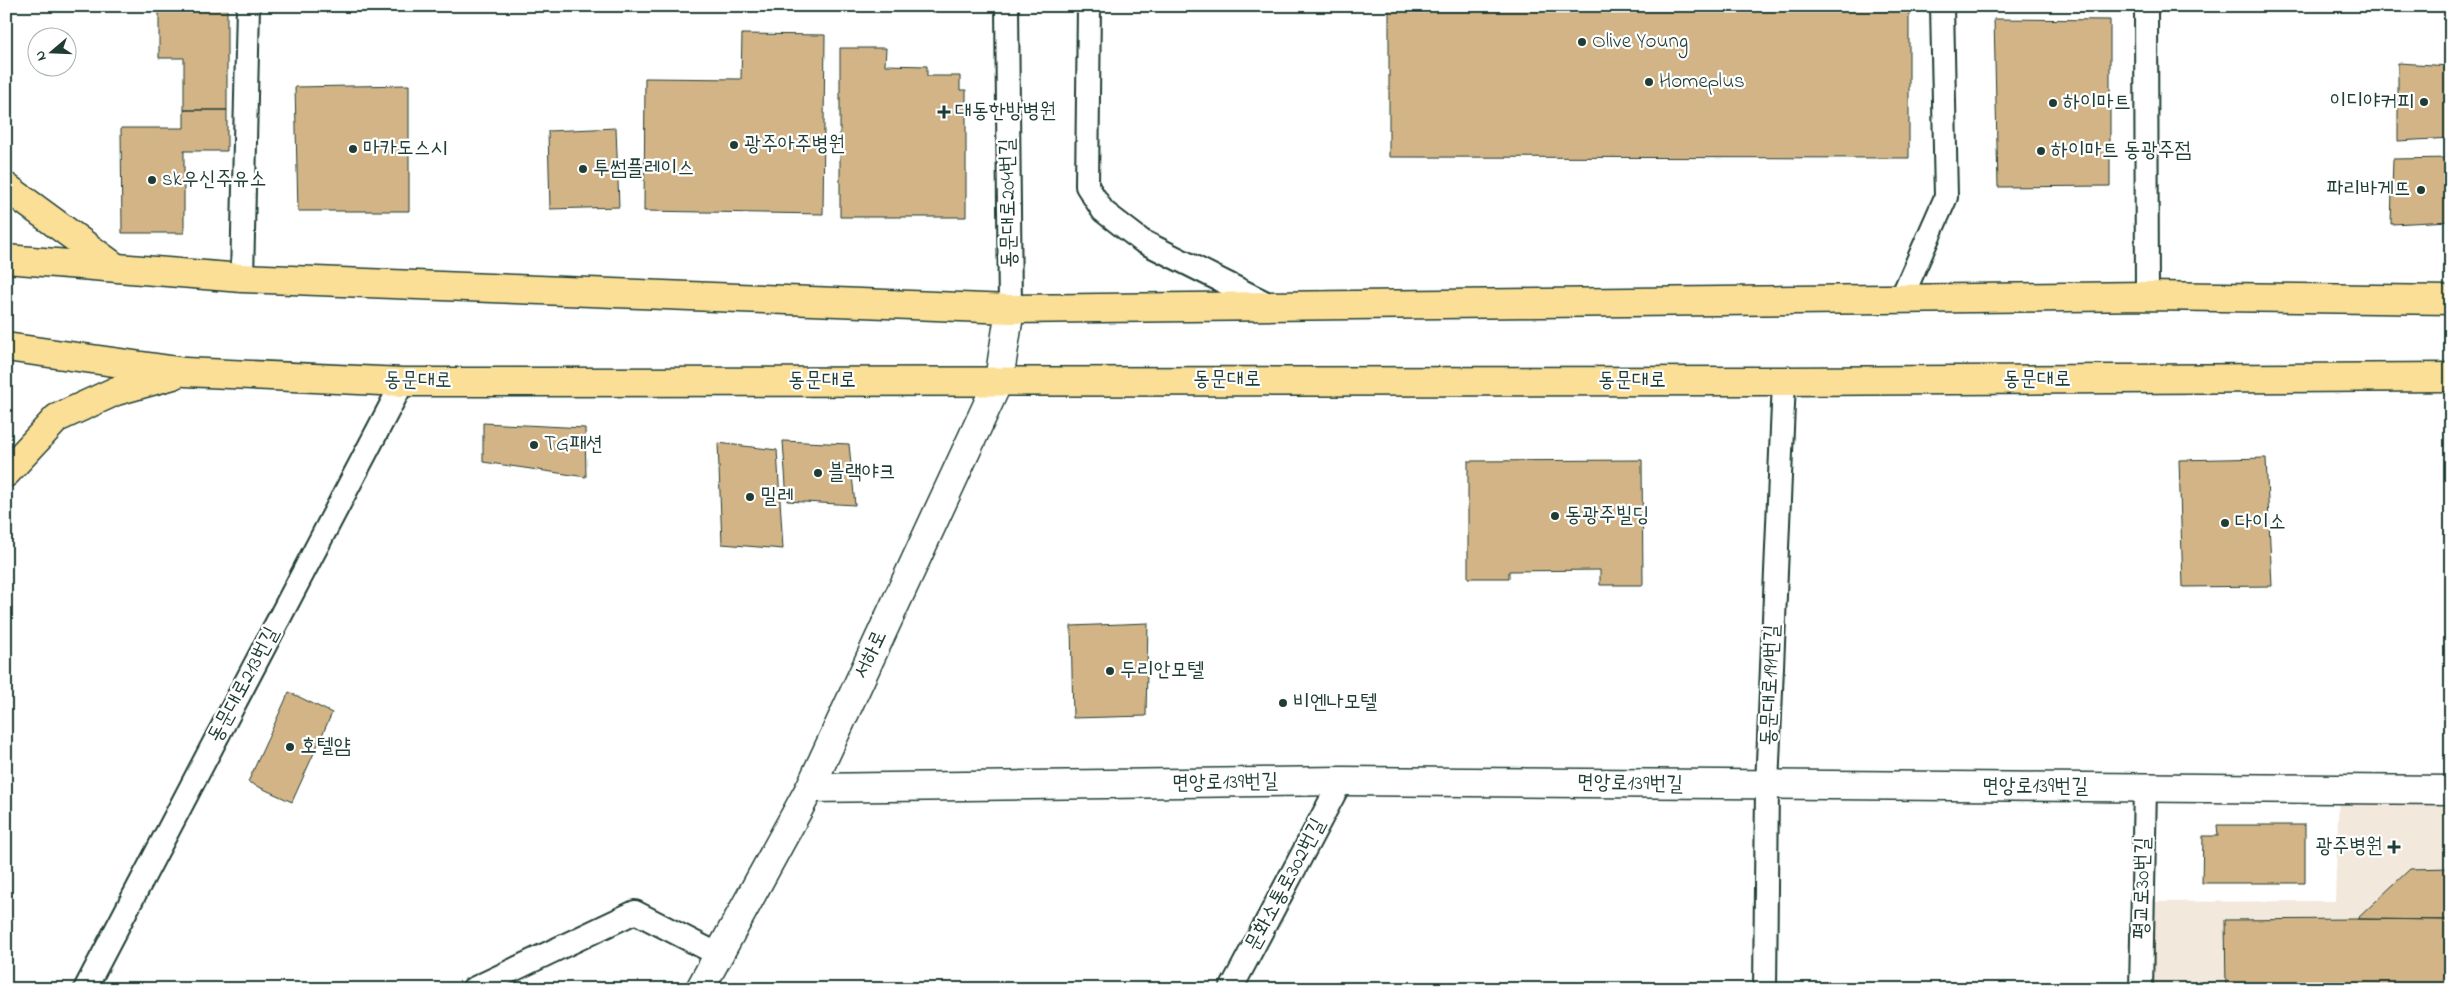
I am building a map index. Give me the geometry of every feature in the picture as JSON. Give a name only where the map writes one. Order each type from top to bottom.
[{"type":"main road","points":[[6,187],[114,267]]},
{"type":"main road","points":[[6,259],[242,278],[1010,309],[2147,296],[2451,300]]},
{"type":"main road","name":"동문대로","points":[[6,346],[185,372],[403,382],[999,380],[1784,381],[2451,377]]},
{"type":"main road","points":[[6,473],[57,418],[116,391],[185,372]]},
{"type":"street","name":"서하로","points":[[700,989],[810,788],[999,380],[1010,309]]},
{"type":"street","name":"면앙로139번길","points":[[810,788],[1340,781],[1767,786],[2451,790]]},
{"type":"lane","points":[[242,278],[248,6]]},
{"type":"lane","name":"동문대로204번길","points":[[1007,6],[1010,309]]},
{"type":"lane","points":[[1089,6],[1087,186],[1103,212],[1142,241],[1270,305]]},
{"type":"lane","points":[[1901,299],[1946,197],[1942,6]]},
{"type":"lane","points":[[2146,6],[2147,296]]},
{"type":"lane","name":"동문대로191번길","points":[[1765,989],[1767,786],[1784,381]]},
{"type":"lane","name":"동문대로213번길","points":[[85,989],[403,382]]},
{"type":"lane","name":"문화소통로302번길","points":[[1231,989],[1340,781]]},
{"type":"lane","name":"평교로30번길","points":[[2142,989],[2145,787]]},
{"type":"lane","points":[[474,989],[635,912],[719,955]]},
{"type":"shaded area","name":"광주병원","points":[[2339,790],[2451,793],[2451,989],[2142,989],[2142,902],[2335,901]]},
{"type":"building","points":[[159,6],[227,6],[227,110],[184,110],[184,58],[159,58]]},
{"type":"building","name":"Homeplus","points":[[1389,6],[1909,6],[1909,158],[1389,157]]},
{"type":"building","name":"하이마트","points":[[1994,19],[2110,20],[2110,186],[1998,187]]},
{"type":"building","name":"광주아주병원","points":[[742,34],[825,35],[823,214],[644,211],[645,78],[741,79]]},
{"type":"building","points":[[840,48],[886,48],[885,65],[927,66],[927,76],[960,76],[960,90],[966,90],[966,217],[840,217]]},
{"type":"building","name":"이디야커피","points":[[2398,63],[2451,66],[2451,138],[2398,141]]},
{"type":"building","name":"마카도스시","points":[[409,85],[409,211],[298,211],[295,87]]},
{"type":"building","points":[[184,110],[227,110],[227,151],[184,151],[184,233],[122,233],[121,128],[184,128]]},
{"type":"building","name":"투썸플레이스","points":[[616,128],[619,207],[550,209],[548,131]]},
{"type":"building","name":"파리바게뜨","points":[[2451,158],[2451,221],[2391,224],[2393,159]]},
{"type":"building","name":"TG패션","points":[[483,423],[585,428],[586,477],[483,462]]},
{"type":"building","name":"블랙야크","points":[[783,441],[849,444],[855,505],[787,501]]},
{"type":"building","name":"밀레","points":[[718,443],[777,450],[783,549],[722,544]]},
{"type":"building","name":"다이소","points":[[2266,458],[2272,586],[2183,587],[2179,460]]},
{"type":"building","name":"동광주빌딩","points":[[1642,460],[1643,585],[1600,585],[1600,570],[1509,571],[1509,578],[1468,578],[1468,461]]},
{"type":"building","name":"두리안모텔","points":[[1148,623],[1146,716],[1073,718],[1071,626]]},
{"type":"building","name":"호텔얌","points":[[289,692],[332,713],[292,802],[248,782]]},
{"type":"building","points":[[2217,825],[2305,825],[2305,883],[2202,883],[2203,836],[2218,836]]},
{"type":"building","points":[[2451,868],[2451,920],[2357,919],[2410,869]]},
{"type":"building","points":[[2225,920],[2451,920],[2451,989],[2226,989]]},
{"type":"place","name":"Olive Young","points":[[1582,42]]},
{"type":"place","name":"Homeplus","points":[[1649,82]]},
{"type":"place","name":"이디야커피","points":[[2424,102]]},
{"type":"place","name":"하이마트","points":[[2053,103]]},
{"type":"place","name":"대동한방병원","points":[[944,112]]},
{"type":"place","name":"광주아주병원","points":[[734,145]]},
{"type":"place","name":"마카도스시","points":[[353,149]]},
{"type":"place","name":"하이마트 동광주점","points":[[2041,151]]},
{"type":"place","name":"투썸플레이스","points":[[583,169]]},
{"type":"place","name":"sk우신주유소","points":[[152,180]]},
{"type":"place","name":"파리바게뜨","points":[[2421,190]]},
{"type":"place","name":"TG패션","points":[[534,445]]},
{"type":"place","name":"블랙야크","points":[[818,473]]},
{"type":"place","name":"밀레","points":[[750,497]]},
{"type":"place","name":"동광주빌딩","points":[[1555,516]]},
{"type":"place","name":"다이소","points":[[2225,523]]},
{"type":"place","name":"두리안모텔","points":[[1110,671]]},
{"type":"place","name":"비엔나모텔","points":[[1283,703]]},
{"type":"place","name":"호텔얌","points":[[290,747]]},
{"type":"place","name":"광주병원","points":[[2394,847]]}]
